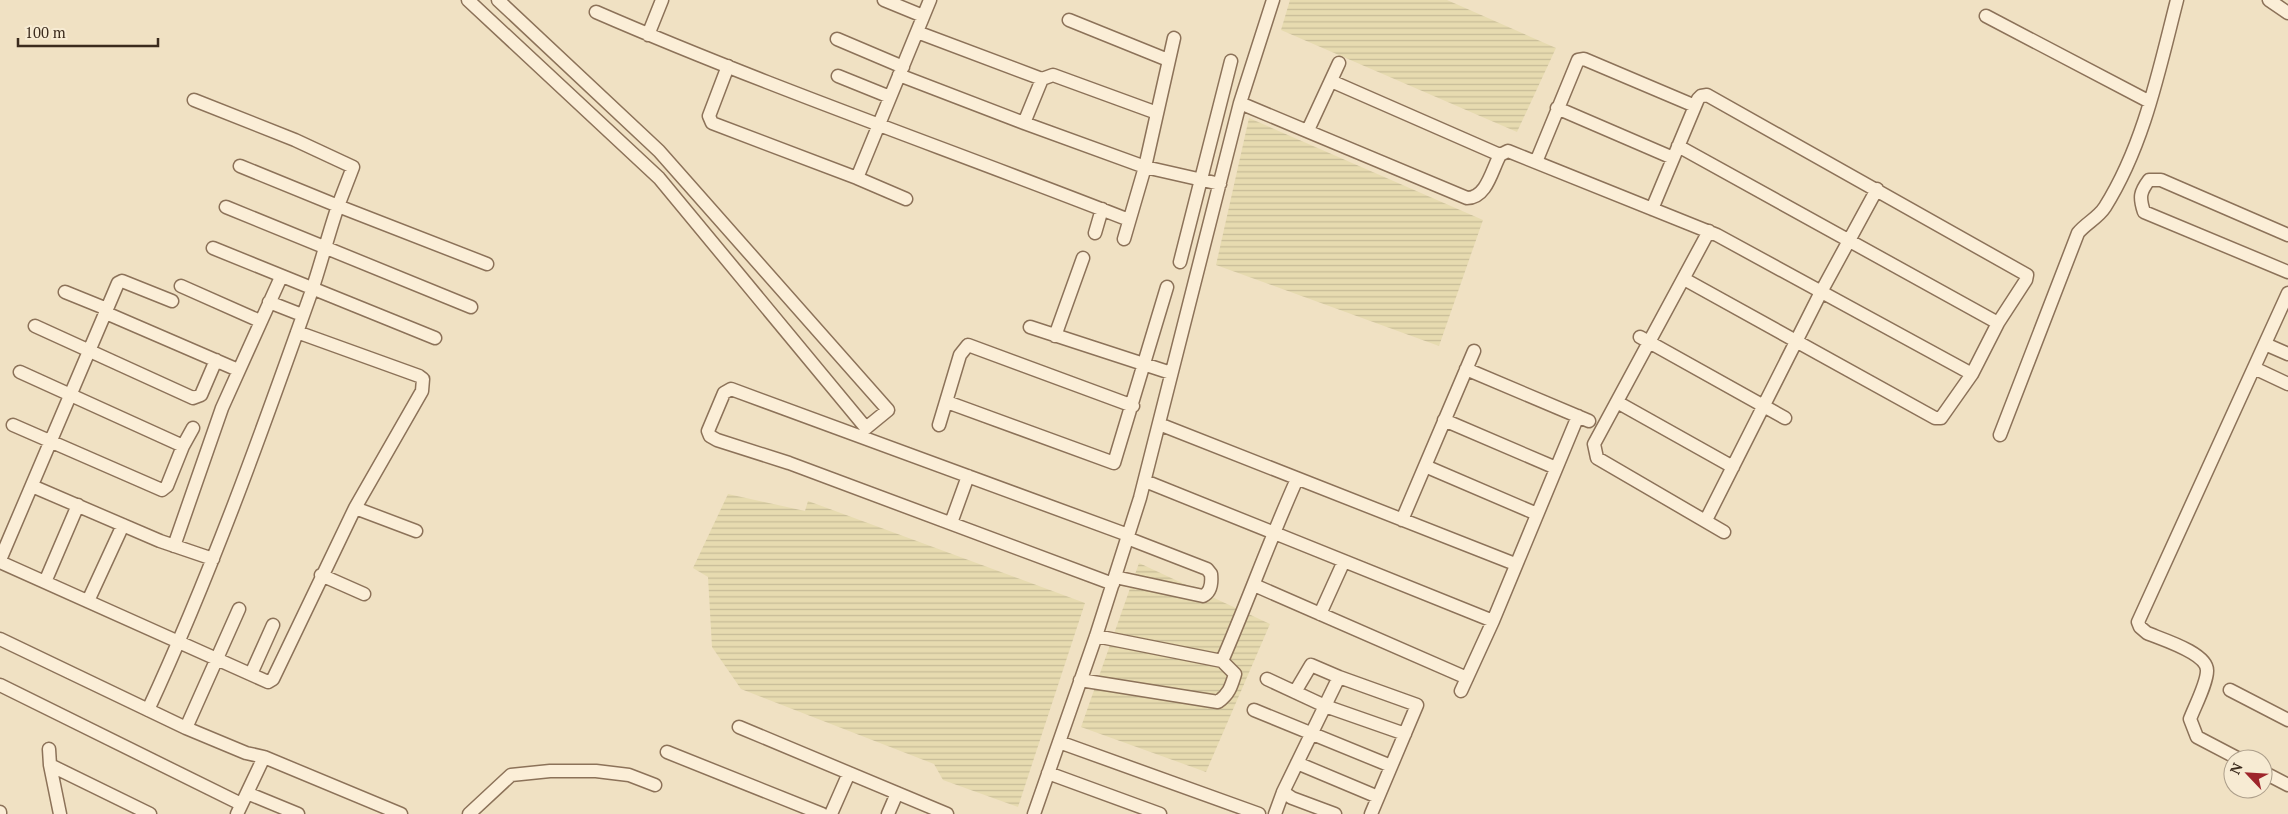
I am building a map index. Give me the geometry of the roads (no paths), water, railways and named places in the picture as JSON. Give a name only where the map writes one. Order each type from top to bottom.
[{"type":"street","points":[[468,0],[659,178],[866,428],[888,410],[659,151],[498,0]]},
{"type":"street","points":[[648,35],[662,0]]},
{"type":"street","points":[[884,0],[923,16]]},
{"type":"street","points":[[857,178],[930,0]]},
{"type":"street","points":[[1034,814],[1096,636],[1145,482],[1240,103],[1273,0]]},
{"type":"street","points":[[2000,435],[2058,283],[2065,271],[2078,233],[2084,224],[2098,215],[2108,202],[2134,152],[2150,102],[2177,0]]},
{"type":"street","points":[[2269,0],[2288,13]]},
{"type":"street","points":[[596,12],[648,35],[878,125],[1129,220]]},
{"type":"street","points":[[1986,16],[2150,102]]},
{"type":"street","points":[[1069,20],[1168,60]]},
{"type":"street","points":[[917,32],[1042,79],[1053,76],[1156,113]]},
{"type":"street","points":[[1124,238],[1145,167],[1174,38]]},
{"type":"street","points":[[837,39],[901,71],[1024,123],[1145,167],[1220,184]]},
{"type":"street","points":[[1536,162],[1574,64],[1578,60],[1584,59],[1695,106]]},
{"type":"street","points":[[1180,262],[1231,61]]},
{"type":"street","points":[[1308,130],[1339,63]]},
{"type":"street","points":[[728,66],[709,116],[712,123],[857,178],[906,199]]},
{"type":"street","points":[[838,76],[890,97]]},
{"type":"street","points":[[1024,123],[1042,79]]},
{"type":"street","points":[[1331,81],[1500,155],[1508,152],[1536,162],[1709,231],[1972,374]]},
{"type":"street","points":[[1652,209],[1695,106],[1701,96],[1707,95],[2028,275],[1998,323],[1972,374],[1943,416],[1935,418],[1684,279]]},
{"type":"street","points":[[148,710],[180,642],[214,559],[312,290],[324,246],[352,170],[350,164],[194,100]]},
{"type":"street","points":[[1240,103],[1467,198],[1474,198],[1485,187],[1500,155]]},
{"type":"street","points":[[1557,108],[1676,152],[1849,241],[1998,323]]},
{"type":"street","points":[[240,166],[487,264]]},
{"type":"street","points":[[2288,235],[2161,180],[2149,180],[2141,191],[2140,200],[2144,212],[2288,272]]},
{"type":"street","points":[[1706,520],[1821,292],[1877,189]]},
{"type":"street","points":[[226,208],[471,307]]},
{"type":"street","points":[[1095,233],[1102,209]]},
{"type":"street","points":[[1709,231],[1684,279],[1644,340],[1617,402],[1594,444],[1597,458],[1724,532]]},
{"type":"street","points":[[213,248],[312,290],[435,338]]},
{"type":"street","points":[[1055,336],[1082,258]]},
{"type":"street","points":[[174,546],[206,452],[238,370],[281,277]]},
{"type":"street","points":[[172,301],[122,281],[118,283],[0,561],[268,682],[273,679],[321,575],[355,508],[422,391],[423,379],[297,332]]},
{"type":"street","points":[[180,286],[260,321]]},
{"type":"street","points":[[947,402],[1114,463],[1133,406],[1167,287]]},
{"type":"street","points":[[65,292],[238,370]]},
{"type":"street","points":[[2223,751],[2197,737],[2190,719],[2207,674],[2206,664],[2198,655],[2147,633],[2140,627],[2138,622],[2288,293]]},
{"type":"street","points":[[269,302],[302,315]]},
{"type":"street","points":[[35,326],[193,398],[201,395],[216,360]]},
{"type":"street","points":[[1030,327],[1144,366],[1171,373]]},
{"type":"street","points":[[1644,340],[1785,418]]},
{"type":"street","points":[[2265,344],[2288,354]]},
{"type":"street","points":[[939,425],[960,354],[968,345],[1133,406]]},
{"type":"street","points":[[1402,520],[1474,350]]},
{"type":"street","points":[[2254,368],[2288,384]]},
{"type":"street","points":[[1461,691],[1493,621],[1556,468],[1583,418],[1466,369]]},
{"type":"street","points":[[20,372],[183,446]]},
{"type":"street","points":[[731,389],[968,476],[1128,536],[1207,569],[1211,574],[1210,588],[1207,594],[1203,596],[1114,580],[717,440],[710,436],[708,431],[724,392],[731,389]]},
{"type":"street","points":[[1617,402],[1733,466]]},
{"type":"street","points":[[1444,420],[1556,468]]},
{"type":"street","points":[[1159,424],[1515,564]]},
{"type":"street","points":[[13,425],[52,440],[162,490],[167,486],[183,446],[193,428]]},
{"type":"street","points":[[1425,466],[1537,514]]},
{"type":"street","points":[[951,522],[968,476]]},
{"type":"street","points":[[1222,661],[1254,586],[1272,533],[1297,479]]},
{"type":"street","points":[[1145,482],[1493,621]]},
{"type":"street","points":[[32,486],[174,546],[214,559]]},
{"type":"street","points":[[45,582],[78,505]]},
{"type":"street","points":[[355,508],[416,531]]},
{"type":"street","points":[[88,601],[123,525]]},
{"type":"street","points":[[1320,614],[1344,561]]},
{"type":"street","points":[[321,575],[364,594]]},
{"type":"street","points":[[1254,586],[1467,678]]},
{"type":"street","points":[[186,728],[240,609]]},
{"type":"street","points":[[251,674],[273,625]]},
{"type":"street","points":[[1080,680],[1218,702],[1231,689],[1235,674],[1222,661],[1096,636]]},
{"type":"street","points":[[0,639],[186,728],[246,753],[264,757],[401,814]]},
{"type":"street","points":[[1295,692],[1310,665],[1417,706],[1371,814]]},
{"type":"street","points":[[1275,814],[1310,734],[1339,677]]},
{"type":"street","points":[[1267,679],[1324,706],[1405,734]]},
{"type":"street","points":[[0,686],[241,804],[298,814]]},
{"type":"street","points":[[2230,690],[2288,720]]},
{"type":"street","points":[[1254,710],[1391,766]]},
{"type":"street","points":[[739,727],[948,814]]},
{"type":"street","points":[[1059,742],[1259,814]]},
{"type":"street","points":[[49,750],[50,765],[60,814]]},
{"type":"street","points":[[667,752],[822,814]]},
{"type":"street","points":[[241,804],[264,757]]},
{"type":"street","points":[[1297,763],[1378,797]]},
{"type":"street","points":[[50,765],[150,814]]},
{"type":"street","points":[[469,814],[511,775],[550,771],[596,771],[629,775],[655,785]]},
{"type":"street","points":[[831,814],[849,773]]},
{"type":"street","points":[[1048,773],[1134,809],[1160,814]]},
{"type":"street","points":[[2273,777],[2288,785]]},
{"type":"street","points":[[1283,792],[1292,798],[1335,814]]},
{"type":"street","points":[[888,814],[897,793]]},
{"type":"street","points":[[789,814],[794,802]]}]
